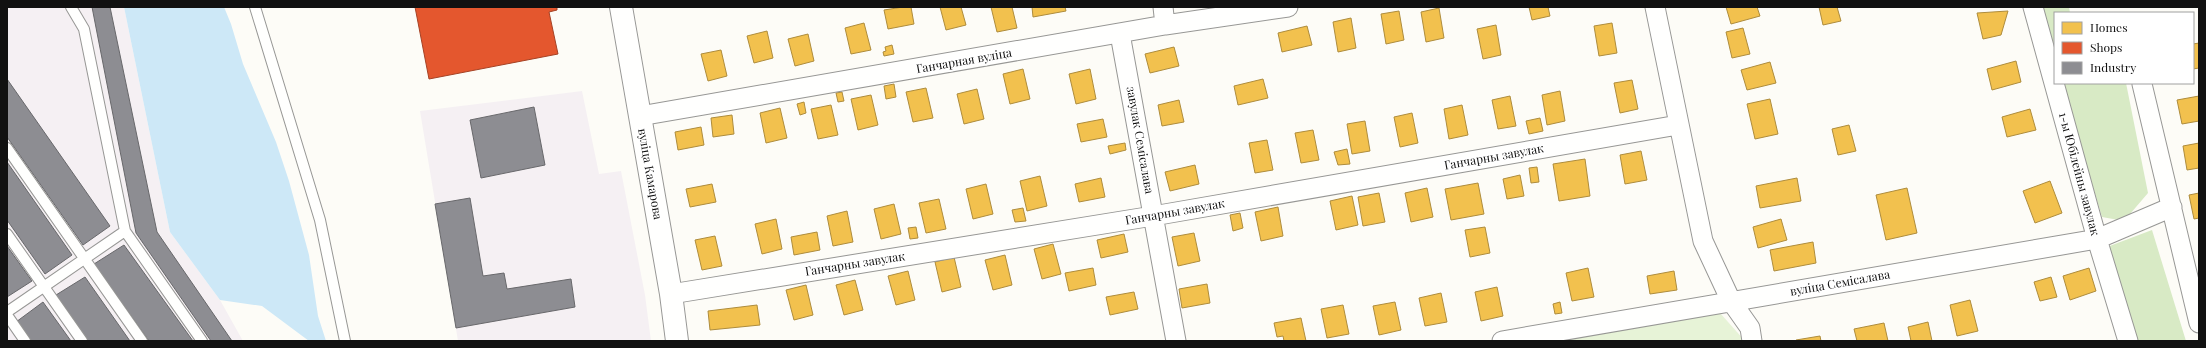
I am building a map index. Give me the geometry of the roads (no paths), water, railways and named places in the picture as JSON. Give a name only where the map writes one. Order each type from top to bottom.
[{"type":"street","name":"вуліца Камарова","points":[[621,7],[671,294],[677,341]]},
{"type":"street","name":"Ганчарная вуліца","points":[[640,116],[1120,34],[1164,16],[1288,7]]},
{"type":"street","points":[[1655,7],[1703,241],[1731,301],[1750,328],[1752,341]]},
{"type":"street","name":"1-ы Юбілейны завулак","points":[[2033,7],[2054,83]]},
{"type":"street","name":"завулак Семісалава","points":[[1120,34],[1176,341]]},
{"type":"street","name":"1-ы Юбілейны завулак","points":[[2054,84],[2097,239],[2128,341]]},
{"type":"street","points":[[2142,84],[2199,323]]},
{"type":"street","name":"Ганчарны завулак","points":[[671,294],[1153,216],[1678,125]]},
{"type":"street","name":"вуліца Семісалава","points":[[1502,341],[2097,239],[2172,207]]},
{"type":"lane","points":[[72,7],[84,29],[125,230],[202,341]]},
{"type":"lane","points":[[254,7],[320,220],[345,341]]},
{"type":"lane","points":[[7,148],[142,341]]},
{"type":"lane","points":[[25,341],[7,314],[44,286],[125,230]]},
{"type":"lane","points":[[7,234],[82,341]]},
{"type":"water","points":[[124,7],[224,7],[231,24],[243,64],[276,142],[289,181],[309,255],[318,316],[326,341],[309,341],[262,306],[220,300],[170,232]]}]
